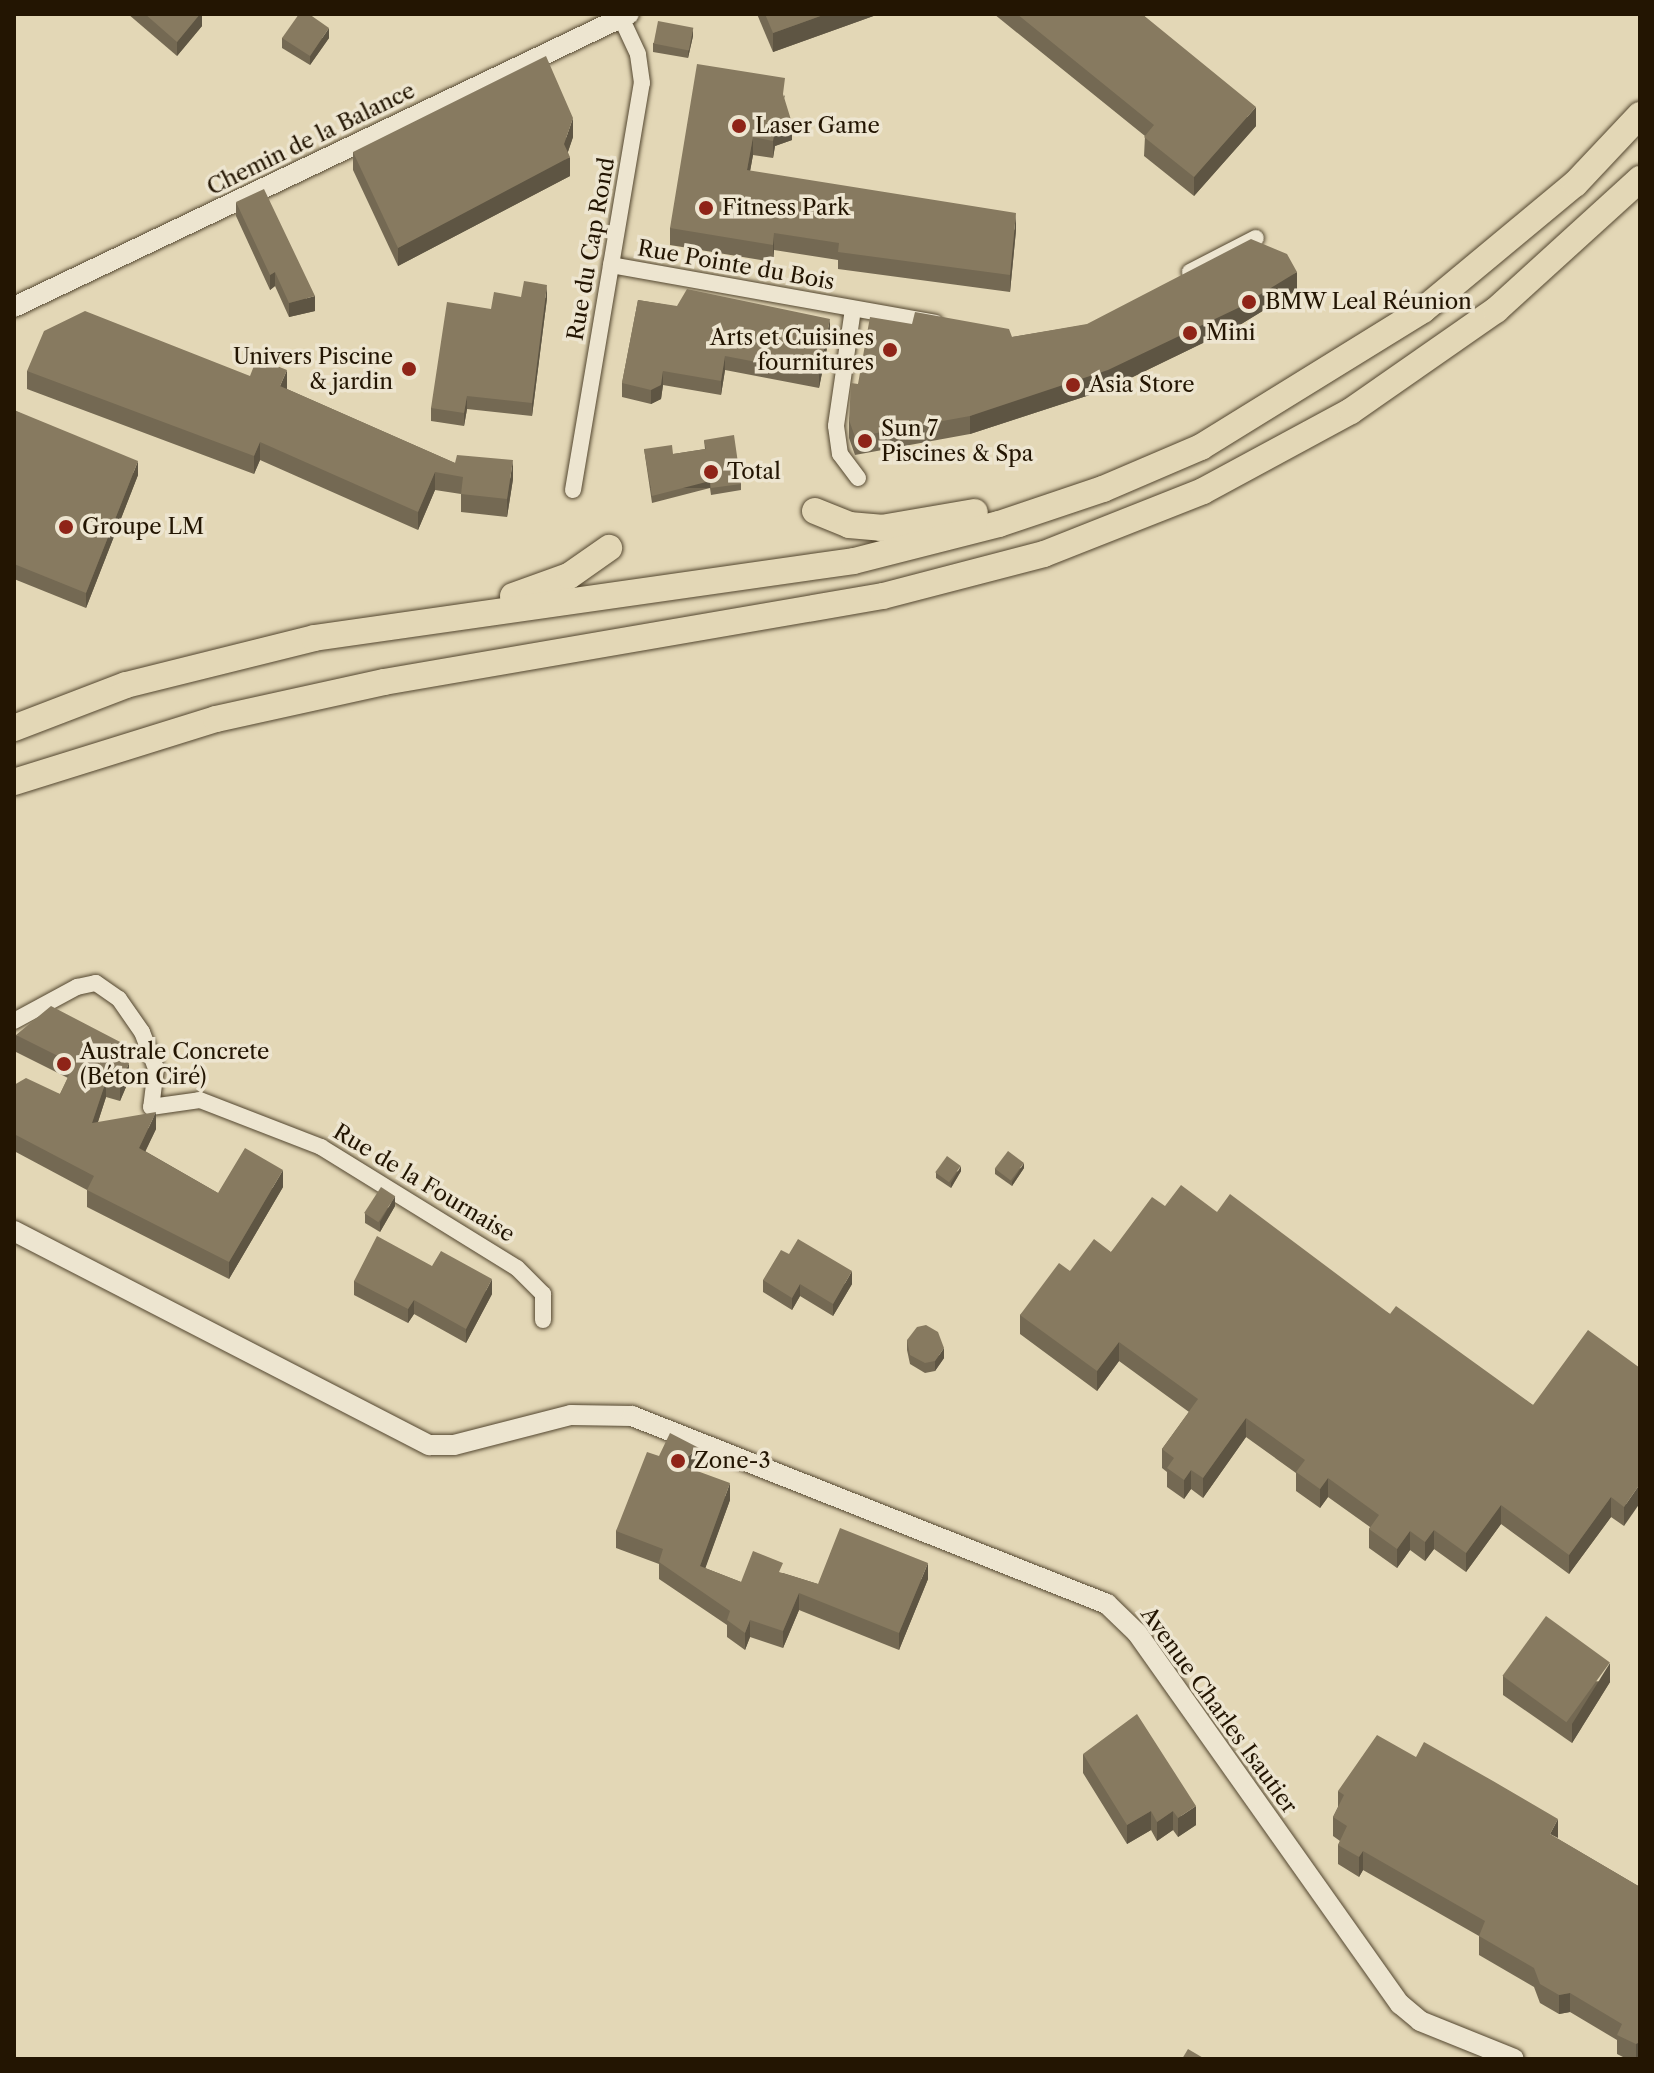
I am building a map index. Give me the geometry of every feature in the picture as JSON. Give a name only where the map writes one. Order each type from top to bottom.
[{"type":"highway","points":[[14,728],[126,685],[225,658],[459,614],[854,561],[999,524],[1103,489],[1201,447],[1423,310],[1575,184],[1640,115]]},
{"type":"highway","points":[[14,782],[216,719],[384,682],[868,599],[1044,554],[1203,491],[1351,411],[1496,310],[1640,179]]},
{"type":"highway","points":[[815,511],[849,525],[881,528],[944,521],[1012,502],[1184,436],[1358,352]]},
{"type":"highway","points":[[459,614],[569,576],[609,548]]},
{"type":"highway","points":[[14,798],[112,749]]},
{"type":"street","name":"Rue du Cap Rond","points":[[573,490],[642,83],[638,54],[625,16]]},
{"type":"street","name":"Chemin de la Balance","points":[[14,307],[625,16]]},
{"type":"street","points":[[1174,281],[1256,238]]},
{"type":"street","name":"Rue Pointe du Bois","points":[[611,265],[959,328]]},
{"type":"street","name":"Rue Pointe du Bois","points":[[853,309],[836,426],[840,454],[858,478]]},
{"type":"street","name":"Rue de la Fournaise","points":[[14,1021],[77,987],[96,983],[119,999],[142,1032],[156,1068],[151,1107],[200,1100],[321,1147],[517,1268],[543,1294],[543,1320]]},
{"type":"street","name":"Avenue Charles Isautier","points":[[14,1231],[429,1445],[454,1445],[571,1415],[632,1416],[1107,1604],[1137,1633],[1400,2004],[1420,2021],[1514,2059]]},
{"type":"building","points":[[145,14],[200,14],[177,42]]},
{"type":"building","points":[[299,14],[309,14],[329,28],[310,56],[282,38]]},
{"type":"building","points":[[765,14],[826,14],[773,33]]},
{"type":"building","points":[[1017,14],[1142,14],[1256,107],[1194,177],[1144,137],[1154,125]]},
{"type":"building","points":[[658,21],[693,28],[689,50],[654,44]]},
{"type":"building","points":[[546,56],[573,118],[564,144],[570,157],[398,248],[353,152]]},
{"type":"building","points":[[697,64],[785,78],[783,94],[792,123],[775,129],[773,141],[753,137],[747,170],[1016,213],[1010,275],[838,252],[839,243],[774,233],[773,245],[670,228]]},
{"type":"building","points":[[264,189],[315,296],[289,303],[275,272],[270,275],[236,202]]},
{"type":"building","points":[[1251,239],[1287,254],[1297,272],[1238,308],[1108,370],[970,416],[855,437],[849,420],[851,383],[858,384],[870,317],[912,324],[915,312],[1009,329],[1012,337],[1087,324]]},
{"type":"building","points":[[524,281],[547,285],[532,403],[467,396],[464,413],[431,408],[447,302],[491,309],[494,292],[521,297]]},
{"type":"building","points":[[687,289],[830,319],[819,374],[725,356],[721,381],[663,371],[661,385],[651,390],[622,383],[638,300],[677,306]]},
{"type":"building","points":[[85,311],[250,376],[257,358],[287,370],[280,386],[455,463],[457,455],[513,460],[507,499],[461,494],[463,477],[435,472],[418,512],[260,442],[254,456],[27,371],[44,331]]},
{"type":"building","name":"Groupe LM","points":[[14,410],[138,461],[86,593],[14,564]]},
{"type":"building","points":[[734,435],[741,484],[711,488],[710,481],[652,496],[644,449],[672,445],[673,454],[706,449],[704,440]]},
{"type":"building","points":[[51,1006],[124,1044],[119,1056],[129,1063],[120,1084],[106,1081],[92,1123],[156,1112],[139,1148],[218,1193],[245,1148],[283,1170],[229,1262],[87,1190],[94,1176],[14,1134],[14,1085],[26,1078],[60,1094],[74,1064],[16,1035]]},
{"type":"building","points":[[1008,1151],[1024,1163],[1011,1181],[995,1169]]},
{"type":"building","points":[[947,1156],[961,1166],[949,1182],[935,1172]]},
{"type":"building","points":[[1181,1185],[1217,1212],[1230,1194],[1390,1314],[1396,1306],[1533,1405],[1588,1330],[1640,1368],[1640,1484],[1624,1507],[1611,1497],[1569,1555],[1501,1505],[1466,1553],[1434,1530],[1425,1542],[1410,1531],[1397,1549],[1369,1529],[1379,1515],[1328,1478],[1320,1489],[1296,1472],[1305,1460],[1246,1418],[1203,1478],[1191,1470],[1184,1480],[1167,1468],[1174,1458],[1162,1449],[1198,1399],[1119,1342],[1097,1371],[1020,1315],[1059,1263],[1070,1271],[1094,1239],[1111,1252],[1152,1197],[1165,1206]]},
{"type":"building","points":[[381,1187],[395,1196],[378,1222],[364,1213]]},
{"type":"building","points":[[377,1236],[432,1266],[441,1251],[492,1279],[466,1329],[414,1300],[408,1309],[354,1281]]},
{"type":"building","points":[[798,1239],[852,1271],[833,1304],[800,1284],[792,1298],[763,1280],[781,1250],[789,1254]]},
{"type":"building","points":[[926,1325],[938,1332],[944,1348],[935,1361],[925,1363],[910,1355],[907,1340],[917,1327]]},
{"type":"building","points":[[670,1433],[699,1448],[678,1464],[730,1483],[700,1566],[741,1582],[753,1551],[783,1563],[779,1572],[818,1584],[840,1528],[928,1563],[899,1633],[799,1593],[783,1631],[750,1620],[745,1633],[727,1620],[730,1611],[659,1562],[663,1549],[616,1531],[647,1452],[659,1456]]},
{"type":"building","points":[[1546,1616],[1610,1662],[1566,1722],[1503,1676]]},
{"type":"building","points":[[1137,1714],[1196,1806],[1178,1818],[1173,1811],[1157,1822],[1151,1811],[1127,1825],[1083,1754]]},
{"type":"building","points":[[1377,1735],[1416,1757],[1424,1742],[1493,1781],[1558,1819],[1550,1834],[1640,1887],[1640,2042],[1636,2044],[1617,2035],[1622,2024],[1570,1993],[1559,1995],[1540,1984],[1534,1968],[1479,1936],[1485,1921],[1363,1851],[1359,1857],[1338,1845],[1347,1826],[1333,1817],[1344,1795],[1338,1791]]},
{"type":"building","points":[[1188,2049],[1205,2059],[1182,2059]]},
{"type":"place","name":"Laser Game","points":[[739,126]]},
{"type":"place","name":"Fitness Park","points":[[706,208]]},
{"type":"place","name":"BMW Leal Réunion","points":[[1249,302]]},
{"type":"place","name":"Mini","points":[[1190,333]]},
{"type":"place","name":"Arts et Cuisines fournitures","points":[[890,350]]},
{"type":"place","name":"Univers Piscine & jardin","points":[[409,369]]},
{"type":"place","name":"Asia Store","points":[[1073,385]]},
{"type":"place","name":"Sun 7 Piscines & Spa","points":[[865,441]]},
{"type":"place","name":"Total","points":[[711,472]]},
{"type":"place","name":"Groupe LM","points":[[66,527]]},
{"type":"place","name":"Australe Concrete (Béton Ciré)","points":[[64,1064]]},
{"type":"place","name":"Zone-3","points":[[678,1461]]}]
